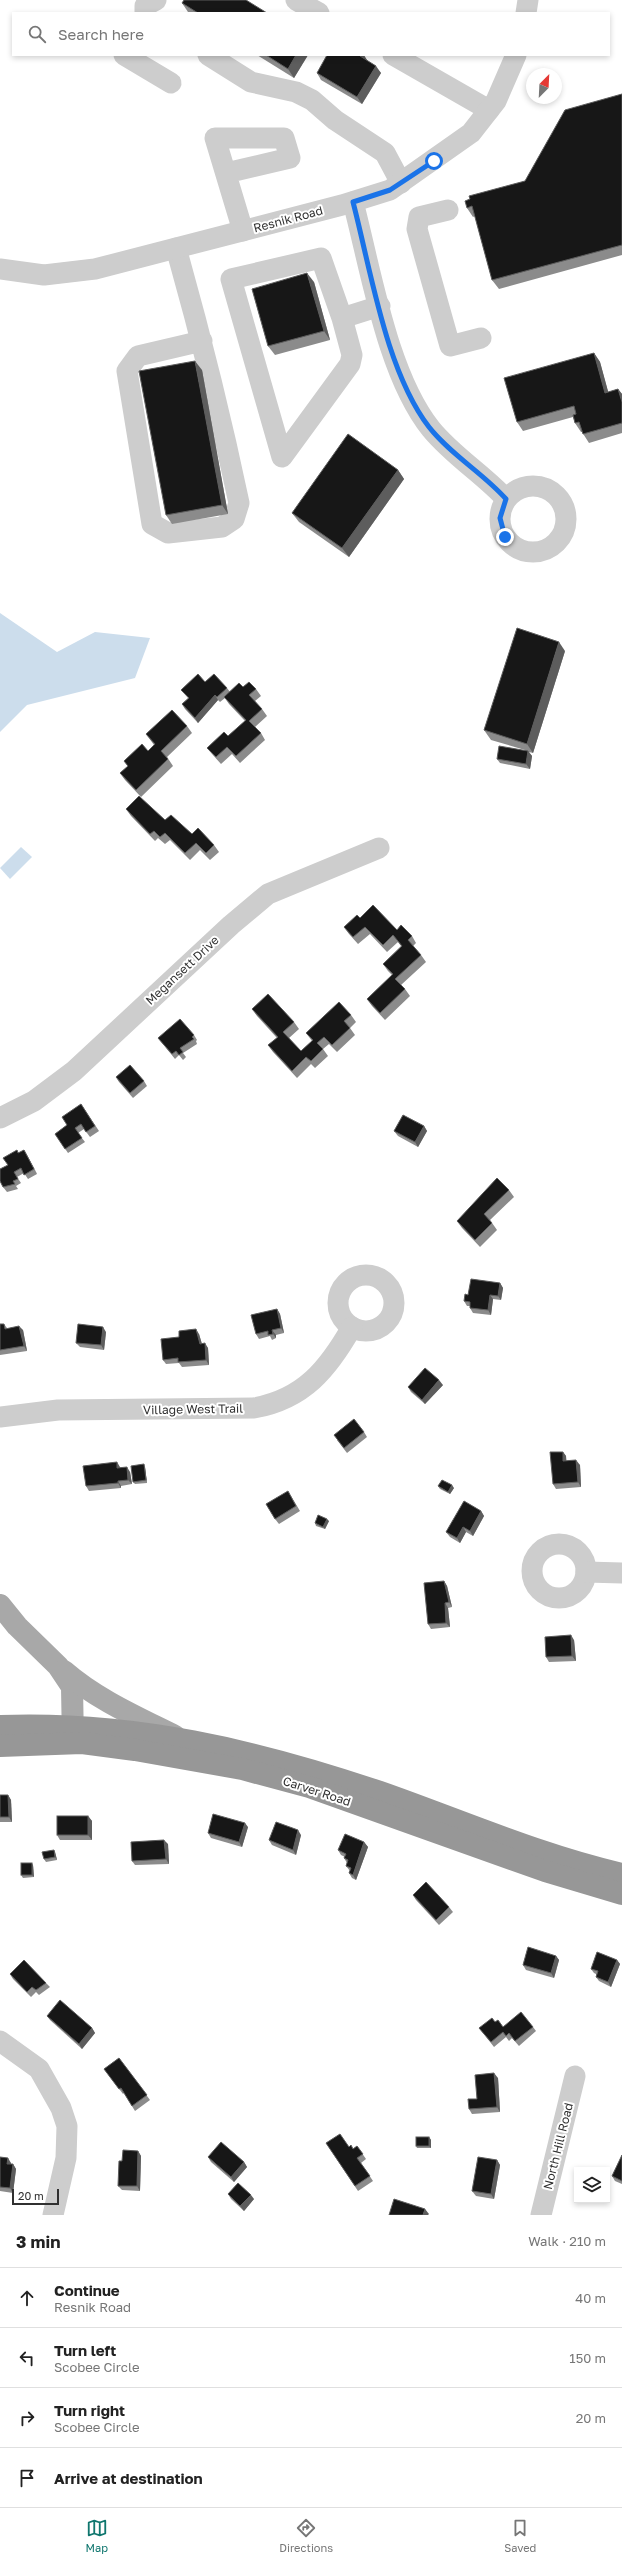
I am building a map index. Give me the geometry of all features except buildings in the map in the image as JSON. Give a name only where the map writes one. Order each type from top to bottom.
[{"type":"highway","name":"Carver Road","points":[[0,1726],[73,1735],[177,1738],[229,1747],[296,1765],[381,1793],[556,1856],[622,1874]]},
{"type":"highway","name":"Carver Road","points":[[0,1746],[73,1735],[108,1745],[196,1760],[280,1779],[366,1807],[545,1871],[622,1894]]},
{"type":"main road","points":[[0,1605],[17,1626],[77,1683],[109,1702],[177,1738]]},
{"type":"main road","points":[[58,1666],[72,1687],[73,1735]]},
{"type":"street","points":[[296,0],[317,12]]},
{"type":"street","points":[[526,12],[528,0]]},
{"type":"street","points":[[126,56],[171,83]]},
{"type":"street","points":[[210,56],[251,82],[296,92],[312,100],[336,120],[385,153],[401,182]]},
{"type":"street","points":[[394,56],[489,110]]},
{"type":"street","name":"Resnik Road","points":[[0,269],[44,275],[94,269],[353,202],[390,190],[470,133],[496,101],[516,56]]},
{"type":"street","points":[[226,173],[243,231]]},
{"type":"street","points":[[353,202],[396,363],[419,413],[442,442],[506,499]]},
{"type":"street","points":[[448,210],[419,217],[417,229],[450,346],[481,338]]},
{"type":"street","points":[[176,248],[202,341],[239,503],[234,518],[222,527],[168,533],[152,524],[127,371],[138,356],[202,341]]},
{"type":"street","points":[[321,258],[342,318],[352,355],[350,364],[282,457],[231,279],[321,258]]},
{"type":"street","points":[[342,318],[380,306]]},
{"type":"street","name":"Megansett Drive","points":[[0,1118],[34,1101],[69,1075],[231,925],[268,894],[379,848]]},
{"type":"street","name":"Village West Trail","points":[[0,1417],[58,1410],[254,1408],[271,1405],[298,1391],[321,1373],[338,1352],[352,1328]]},
{"type":"street","points":[[586,1572],[622,1573]]},
{"type":"street","points":[[0,2041],[39,2069],[60,2108],[67,2126],[66,2158],[53,2215]]},
{"type":"street","name":"North Hill Road","points":[[541,2215],[575,2076]]},
{"type":"water","points":[[0,613],[57,652],[95,632],[150,638],[135,678],[27,705],[0,732]]},
{"type":"water","points":[[21,847],[32,857],[10,879],[0,868]]},
{"type":"route","points":[[434,161],[390,190],[353,202],[387,333],[405,386],[419,413],[442,442],[506,499],[500,518],[500,525],[505,537]]}]
